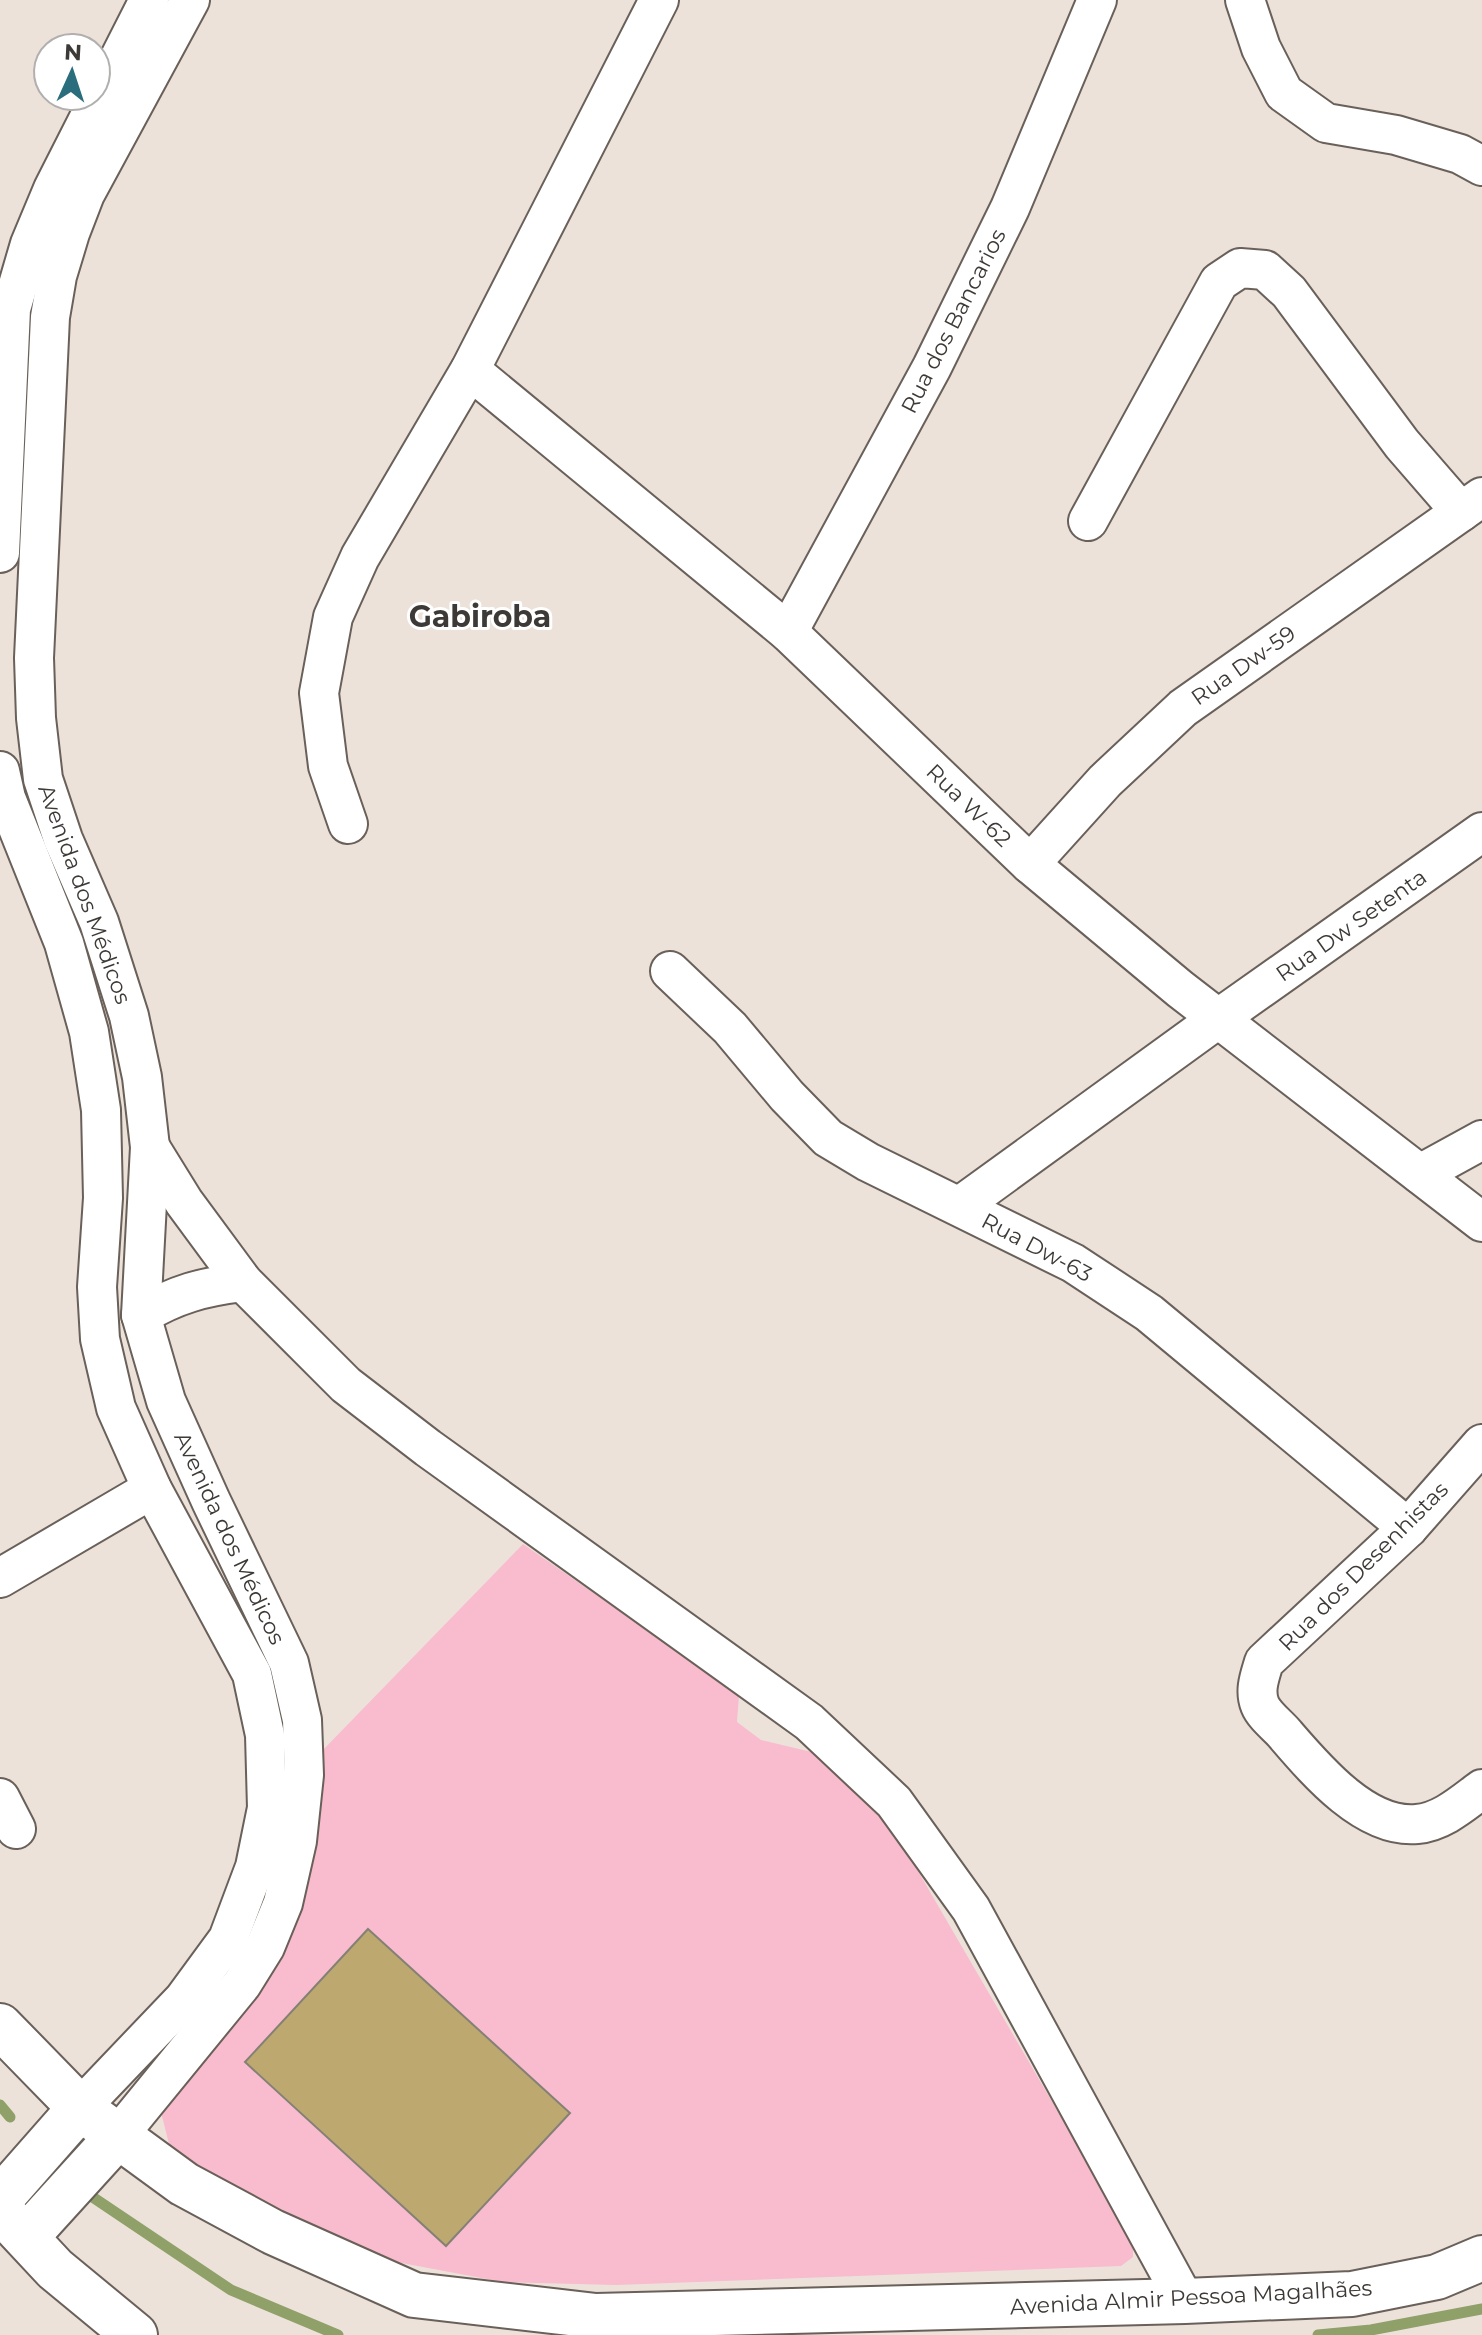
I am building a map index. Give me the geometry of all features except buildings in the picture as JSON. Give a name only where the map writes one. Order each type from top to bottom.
[{"type":"street","name":"Avenida dos Médicos","points":[[117,2137],[242,1984],[265,1947],[283,1903],[297,1841],[304,1775],[302,1720],[289,1663],[166,1401],[141,1315],[150,1147],[142,1077],[129,1016],[99,922],[63,839],[43,779],[36,718],[34,658],[50,317],[65,248],[69,192],[149,0]]},
{"type":"street","name":"Avenida dos Médicos","points":[[0,553],[11,309],[30,244],[69,192],[190,0]]},
{"type":"street","points":[[348,824],[328,766],[319,693],[333,617],[360,557],[470,370],[659,0]]},
{"type":"street","name":"Rua dos Bancarios","points":[[788,632],[932,367],[1010,208],[1097,0]]},
{"type":"street","points":[[1245,0],[1261,48],[1284,93],[1326,123],[1396,135],[1460,154],[1482,166]]},
{"type":"street","points":[[1088,521],[1219,282],[1240,268],[1265,270],[1289,292],[1402,444],[1472,504]]},
{"type":"street","name":"Rua W-62","points":[[470,370],[788,632],[1030,864],[1180,989],[1482,1222]]},
{"type":"street","name":"Rua Dw-59","points":[[1030,864],[1105,781],[1183,708],[1472,504]]},
{"type":"street","name":"Avenida dos Médicos","points":[[0,771],[6,798],[64,943],[89,1032],[101,1110],[103,1198],[97,1287],[100,1339],[116,1408],[152,1489],[252,1674],[265,1735],[267,1808],[255,1867],[228,1939],[184,1999],[80,2108]]},
{"type":"street","name":"Rua Dw Setenta","points":[[960,1206],[1482,832]]},
{"type":"street","name":"Rua Dw-63","points":[[670,971],[730,1028],[787,1096],[828,1138],[868,1162],[1073,1263],[1149,1313],[1408,1528]]},
{"type":"street","points":[[1420,1174],[1482,1140]]},
{"type":"street","points":[[150,1147],[184,1202],[243,1282],[346,1385],[428,1448],[809,1722],[894,1802],[971,1909],[1185,2301]]},
{"type":"street","points":[[141,1315],[170,1297],[206,1287],[243,1282]]},
{"type":"street","name":"Rua dos Desenhistas","points":[[1482,1444],[1408,1528],[1264,1662],[1257,1685],[1260,1705],[1314,1769],[1367,1812],[1393,1823],[1419,1824],[1445,1815],[1482,1789]]},
{"type":"street","points":[[0,1578],[152,1489]]},
{"type":"street","name":"Avenida dos Médicos","points":[[252,1674],[289,1663]]},
{"type":"street","name":"Avenida Almir Pessoa Magalhães","points":[[0,2026],[80,2108],[184,2184],[273,2232],[414,2295],[596,2316],[895,2322],[1185,2301],[1352,2294],[1437,2277],[1482,2258]]},
{"type":"street","points":[[0,2199],[80,2108]]},
{"type":"street","points":[[117,2137],[14,2223],[55,2269],[135,2335]]},
{"type":"shaded area","points":[[523,1544],[739,1694],[737,1722],[761,1740],[816,1753],[881,1816],[908,1854],[1133,2241],[1133,2257],[1121,2266],[616,2285],[503,2282],[391,2261],[330,2242],[181,2163],[169,2144],[160,2108],[226,2023],[320,1753]]},
{"type":"waterway","points":[[0,2105],[10,2117]]},
{"type":"waterway","points":[[88,2194],[231,2290],[338,2335]]},
{"type":"waterway","points":[[1318,2335],[1371,2330],[1482,2309]]},
{"type":"district","name":"Gabiroba","points":[[480,617]]}]
